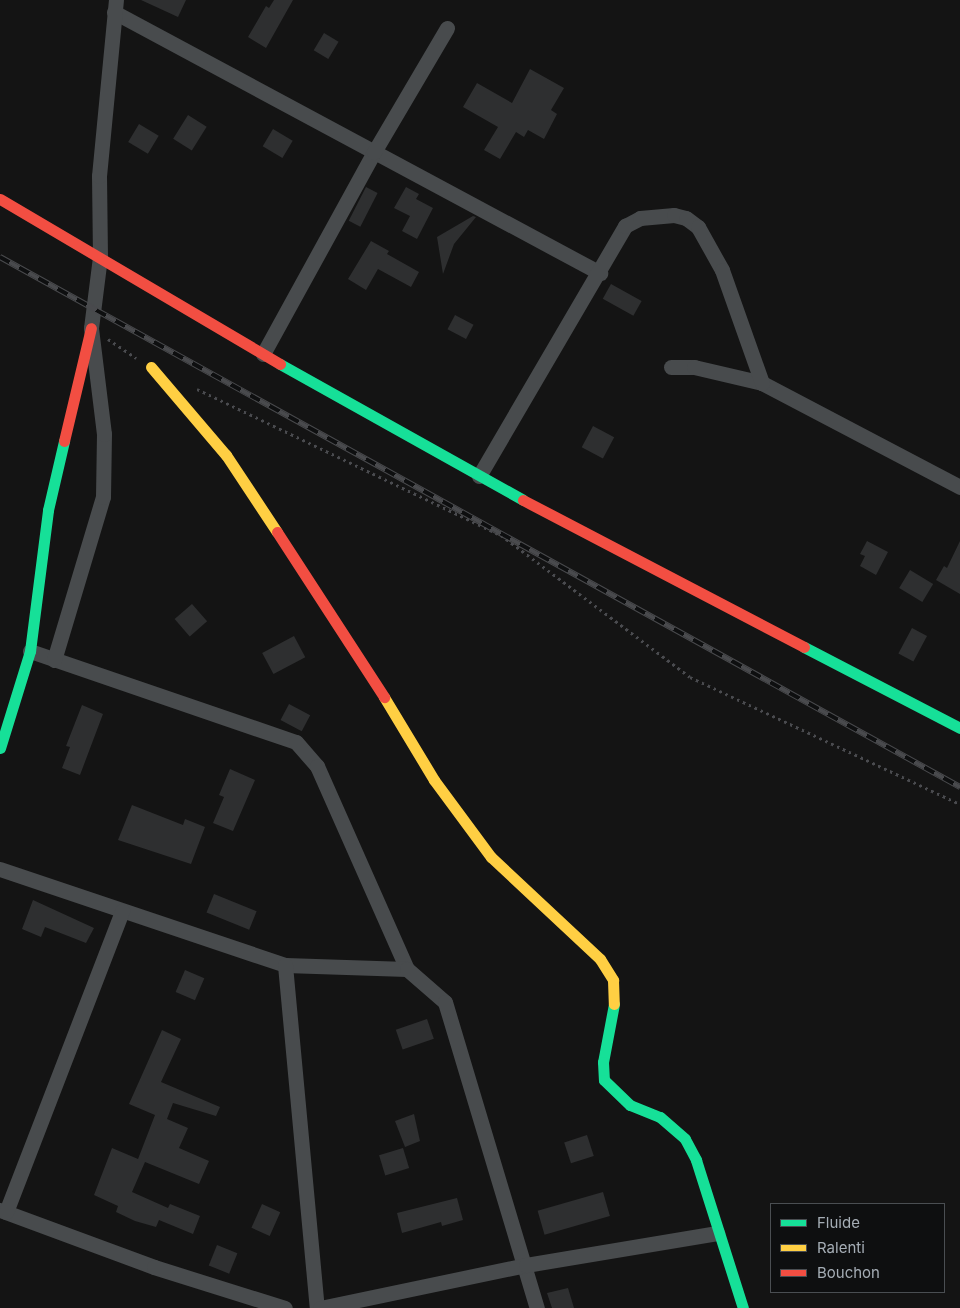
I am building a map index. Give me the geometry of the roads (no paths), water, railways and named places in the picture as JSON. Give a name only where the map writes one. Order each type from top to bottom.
[{"type":"street","points":[[0,748],[30,651],[48,510],[91,328],[100,257],[99,176],[115,6],[374,152],[600,273]]},
{"type":"street","points":[[264,354],[374,152],[447,28]]},
{"type":"street","points":[[0,199],[264,354],[575,529],[960,728]]},
{"type":"street","points":[[479,476],[600,273],[625,226],[640,218],[660,214],[686,218],[698,227],[722,270],[762,383]]},
{"type":"street","points":[[54,660],[103,497],[104,434],[91,328]]},
{"type":"street","points":[[151,367],[226,455],[355,650],[434,780],[491,856],[600,959],[613,980],[616,995],[603,1062],[604,1080],[615,1094],[630,1105],[660,1117],[685,1139],[696,1160],[717,1233],[743,1308]]},
{"type":"street","points":[[671,367],[694,367],[762,383],[960,487]]},
{"type":"street","points":[[30,651],[296,742],[317,766],[407,969],[445,1002],[526,1265],[537,1308]]},
{"type":"street","points":[[0,869],[285,965],[407,969]]},
{"type":"street","points":[[122,911],[3,1211],[154,1267],[285,1308]]},
{"type":"street","points":[[285,965],[319,1308],[526,1265],[717,1233]]},
{"type":"railway","points":[[0,257],[960,787]]}]
